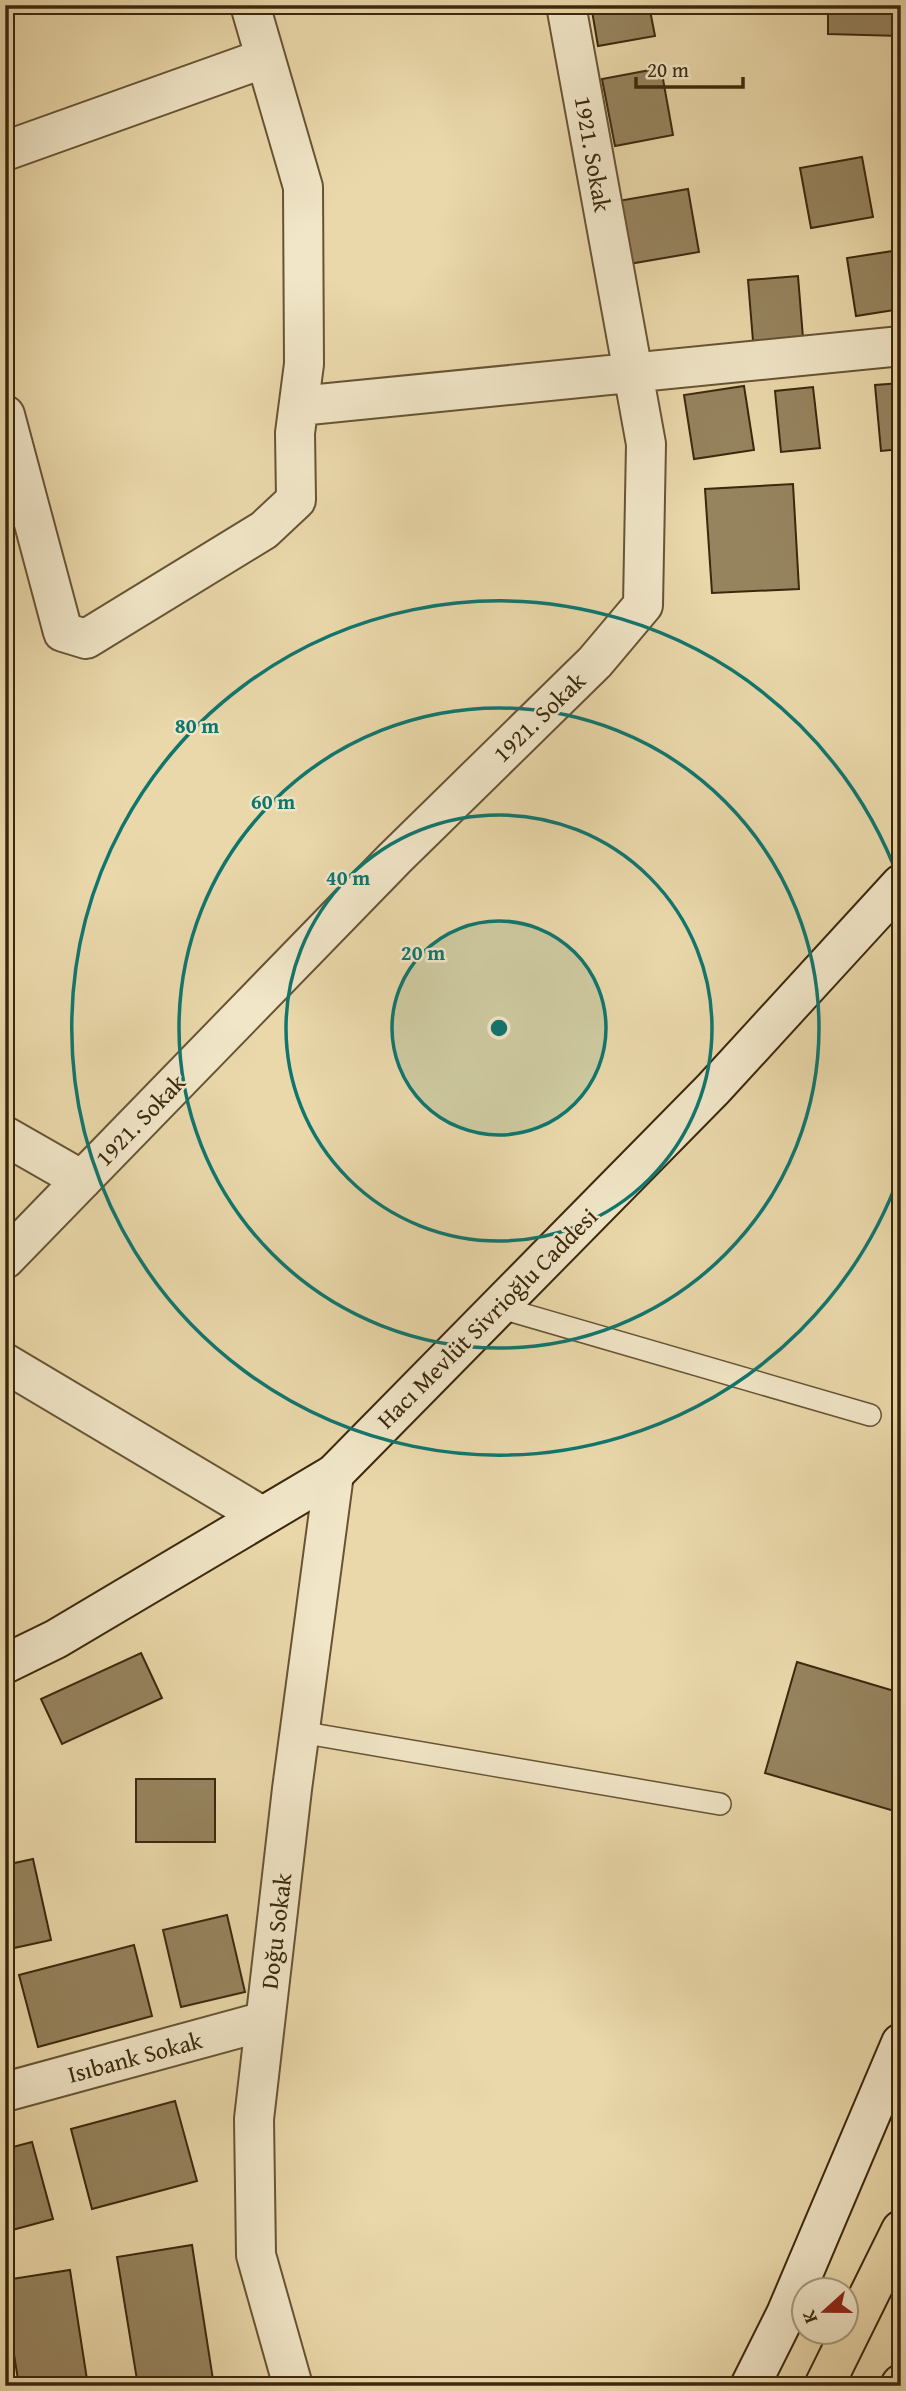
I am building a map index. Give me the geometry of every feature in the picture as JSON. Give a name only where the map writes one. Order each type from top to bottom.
[{"type":"highway","points":[[824,2386],[901,2230]]},
{"type":"street","points":[[5,415],[63,632],[86,639],[264,530],[296,500],[295,433],[304,364],[303,187],[250,5]]},
{"type":"street","name":"1921. Sokak","points":[[5,1259],[395,858],[595,662],[643,605],[646,444],[566,5]]},
{"type":"street","points":[[5,151],[265,58]]},
{"type":"street","points":[[299,406],[901,346]]},
{"type":"street","name":"Hacı Mevlüt Sivrioğlu Caddesi","points":[[5,1664],[56,1639],[334,1474],[713,1089],[901,884]]},
{"type":"street","points":[[5,1136],[82,1180]]},
{"type":"street","points":[[5,1363],[262,1516]]},
{"type":"street","name":"Doğu Sokak","points":[[293,2386],[256,2255],[254,2119],[334,1474]]},
{"type":"street","name":"Isıbank Sokak","points":[[5,2092],[265,2021]]},
{"type":"street","points":[[751,2386],[786,2314],[901,2043]]},
{"type":"lane","points":[[498,1307],[870,1415]]},
{"type":"lane","points":[[300,1732],[720,1804]]},
{"type":"building","points":[[591,5],[649,5],[655,36],[598,46]]},
{"type":"building","points":[[828,5],[901,5],[901,36],[828,34]]},
{"type":"building","points":[[661,68],[673,135],[615,146],[602,79]]},
{"type":"building","points":[[862,157],[873,217],[811,228],[800,168]]},
{"type":"building","points":[[688,189],[699,252],[629,264],[618,201]]},
{"type":"building","points":[[893,251],[901,309],[856,316],[847,258]]},
{"type":"building","points":[[798,276],[803,338],[753,341],[748,280]]},
{"type":"building","points":[[901,383],[901,449],[881,451],[875,385]]},
{"type":"building","points":[[744,386],[754,450],[694,459],[684,395]]},
{"type":"building","points":[[813,387],[820,448],[781,452],[775,391]]},
{"type":"building","points":[[793,484],[799,589],[712,593],[705,489]]},
{"type":"building","points":[[141,1653],[162,1698],[62,1744],[41,1699]]},
{"type":"building","points":[[797,1662],[901,1693],[901,1813],[765,1773]]},
{"type":"building","points":[[136,1779],[215,1779],[215,1842],[136,1842]]},
{"type":"building","points":[[33,1859],[51,1940],[5,1950],[5,1865]]},
{"type":"building","points":[[227,1915],[245,1992],[181,2007],[163,1930]]},
{"type":"building","points":[[134,1945],[152,2016],[38,2047],[19,1975]]},
{"type":"building","points":[[175,2101],[197,2181],[92,2209],[71,2129]]},
{"type":"building","points":[[32,2142],[53,2219],[5,2232],[5,2149]]},
{"type":"building","points":[[192,2245],[214,2386],[138,2386],[117,2257]]},
{"type":"building","points":[[70,2270],[88,2386],[19,2386],[5,2298],[5,2280]]}]
